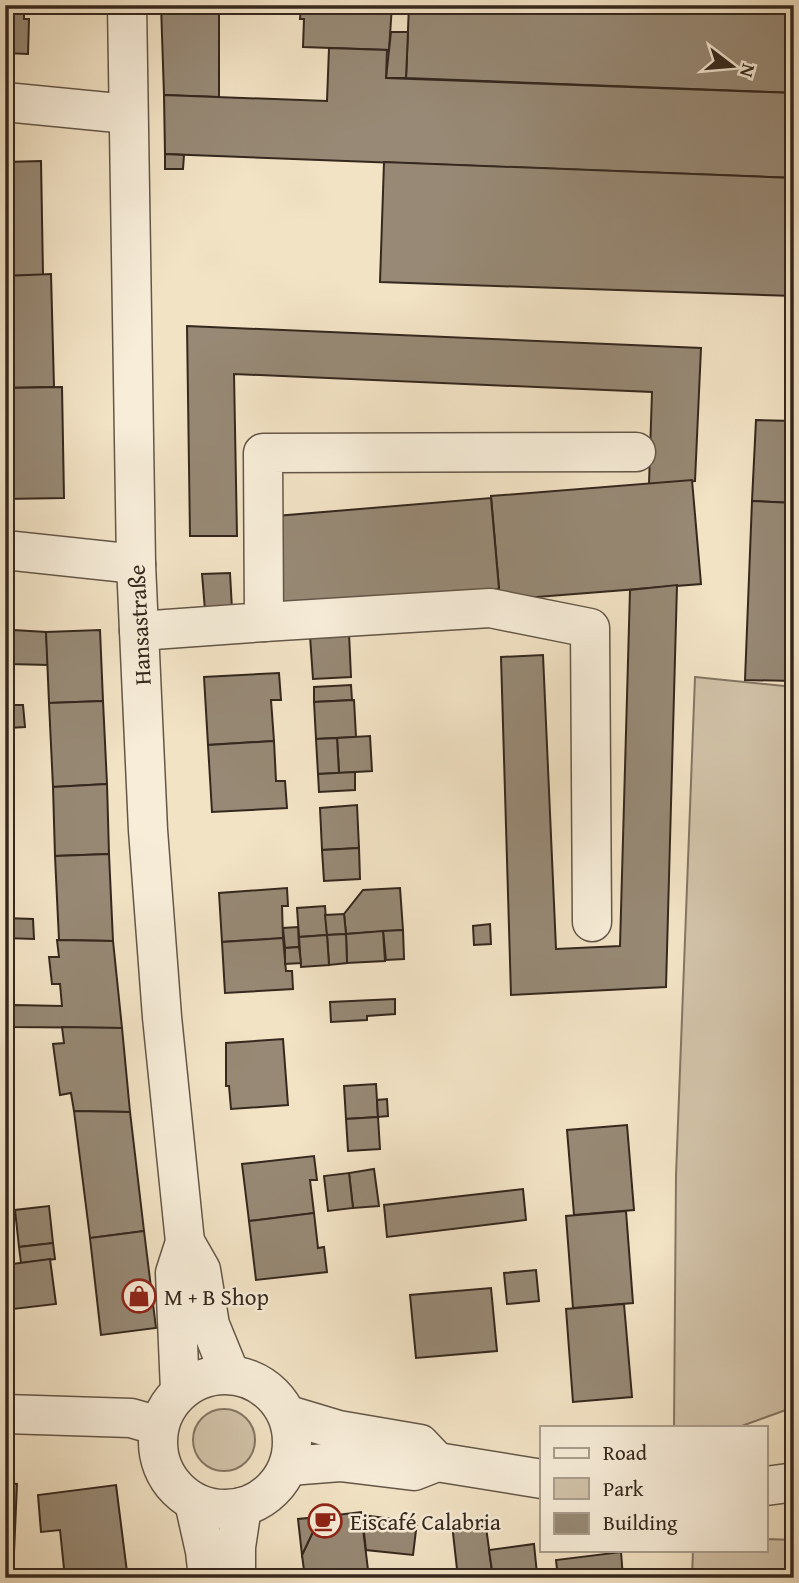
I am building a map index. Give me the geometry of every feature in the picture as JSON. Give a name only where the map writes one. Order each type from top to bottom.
[{"type":"street","name":"Hansastraße","points":[[127,5],[136,564],[150,874],[164,1044],[185,1242],[201,1270],[210,1325],[230,1374]]},
{"type":"street","points":[[5,102],[128,114]]},
{"type":"street","points":[[264,622],[263,453],[636,452]]},
{"type":"street","points":[[5,550],[136,564]]},
{"type":"street","points":[[139,631],[490,608],[590,628],[592,922]]},
{"type":"street","name":"Hansastraße","points":[[180,1391],[175,1273],[185,1242]]},
{"type":"street","points":[[230,1374],[259,1382],[271,1391],[288,1415],[292,1449],[289,1466],[271,1492],[258,1502],[242,1507],[218,1509],[194,1502],[180,1492],[164,1470],[158,1444],[159,1426],[164,1413],[180,1391],[203,1378],[230,1374]]},
{"type":"street","points":[[5,1414],[131,1418],[159,1426]]},
{"type":"street","points":[[288,1415],[338,1430],[421,1444],[437,1462]]},
{"type":"street","points":[[289,1466],[340,1462],[414,1471],[437,1462],[540,1479]]},
{"type":"street","points":[[194,1502],[208,1578]]},
{"type":"street","points":[[236,1578],[236,1547],[242,1507]]},
{"type":"green space","points":[[695,677],[794,687],[794,1407],[742,1426],[674,1426],[676,1175]]},
{"type":"green space","points":[[224,1409],[246,1418],[255,1440],[246,1462],[224,1471],[202,1462],[193,1440],[202,1418]]},
{"type":"green space","points":[[768,1539],[794,1540],[794,1578],[692,1578],[693,1552],[768,1552]]},
{"type":"building","points":[[5,5],[24,5],[24,19],[29,19],[28,54],[5,53]]},
{"type":"building","points":[[161,5],[219,5],[219,97],[164,95]]},
{"type":"building","points":[[301,5],[392,5],[389,50],[303,47],[304,19],[300,19]]},
{"type":"building","points":[[409,5],[650,5],[794,11],[794,93],[406,78]]},
{"type":"building","points":[[391,32],[408,32],[406,78],[386,78]]},
{"type":"building","points":[[329,48],[387,50],[386,78],[794,93],[794,178],[165,154],[164,95],[327,101]]},
{"type":"building","points":[[165,154],[184,155],[183,169],[165,169]]},
{"type":"building","points":[[41,161],[43,275],[5,276],[5,162]]},
{"type":"building","points":[[384,162],[794,178],[794,296],[380,282]]},
{"type":"building","points":[[51,274],[54,387],[5,388],[5,276]]},
{"type":"building","points":[[187,326],[701,348],[695,481],[649,484],[652,392],[234,374],[237,536],[190,536]]},
{"type":"building","points":[[62,387],[64,498],[5,499],[9,496],[8,476],[5,477],[5,409],[8,409],[8,391],[5,391],[5,388]]},
{"type":"building","points":[[756,420],[794,421],[794,503],[752,501]]},
{"type":"building","points":[[692,480],[701,584],[500,600],[491,496]]},
{"type":"building","points":[[491,498],[499,589],[283,607],[276,516]]},
{"type":"building","points":[[752,501],[794,503],[794,681],[745,680]]},
{"type":"building","points":[[230,573],[232,609],[205,610],[202,574]]},
{"type":"building","points":[[677,585],[666,987],[511,995],[501,657],[543,655],[556,949],[620,946],[630,590]]},
{"type":"building","points":[[5,630],[13,630],[9,667],[5,667]]},
{"type":"building","points":[[13,630],[46,632],[48,665],[10,664]]},
{"type":"building","points":[[100,630],[103,701],[49,703],[46,632]]},
{"type":"building","points":[[349,633],[351,677],[313,679],[310,636]]},
{"type":"building","points":[[279,673],[281,700],[271,700],[274,741],[208,745],[204,677]]},
{"type":"building","points":[[351,685],[352,700],[314,702],[314,687]]},
{"type":"building","points":[[354,700],[356,737],[316,739],[314,702]]},
{"type":"building","points":[[103,701],[107,784],[53,787],[49,703]]},
{"type":"building","points":[[7,705],[23,705],[25,727],[8,728]]},
{"type":"building","points":[[370,736],[372,771],[339,773],[337,738]]},
{"type":"building","points":[[337,738],[339,773],[318,774],[316,739]]},
{"type":"building","points":[[274,741],[276,781],[285,781],[287,808],[212,812],[208,745]]},
{"type":"building","points":[[355,772],[355,790],[319,792],[318,774]]},
{"type":"building","points":[[107,784],[109,854],[55,856],[53,787]]},
{"type":"building","points":[[357,805],[359,848],[322,850],[320,808]]},
{"type":"building","points":[[359,848],[360,879],[324,881],[322,850]]},
{"type":"building","points":[[109,854],[113,941],[59,940],[55,856]]},
{"type":"building","points":[[287,888],[288,906],[282,906],[283,938],[222,942],[219,893]]},
{"type":"building","points":[[400,888],[403,930],[346,934],[344,914],[363,890]]},
{"type":"building","points":[[325,906],[327,935],[299,937],[297,908]]},
{"type":"building","points":[[344,914],[346,934],[327,935],[325,915]]},
{"type":"building","points":[[5,918],[33,919],[34,939],[5,938]]},
{"type":"building","points":[[490,924],[491,944],[474,945],[473,926]]},
{"type":"building","points":[[298,927],[299,947],[285,948],[283,928]]},
{"type":"building","points":[[403,930],[404,959],[386,960],[383,931]]},
{"type":"building","points":[[383,931],[385,961],[347,963],[346,934]]},
{"type":"building","points":[[346,934],[347,963],[329,965],[327,935]]},
{"type":"building","points":[[327,935],[329,965],[301,967],[299,937]]},
{"type":"building","points":[[283,938],[286,971],[292,971],[293,989],[225,993],[222,942]]},
{"type":"building","points":[[57,940],[113,941],[122,1028],[13,1027],[14,1005],[62,1006],[60,984],[52,984],[49,957],[59,957]]},
{"type":"building","points":[[299,947],[301,963],[285,964],[285,948]]},
{"type":"building","points":[[395,999],[395,1014],[367,1016],[367,1020],[331,1022],[330,1002]]},
{"type":"building","points":[[62,1027],[122,1028],[130,1112],[74,1111],[71,1093],[60,1095],[53,1044],[64,1043]]},
{"type":"building","points":[[283,1039],[288,1105],[231,1109],[229,1086],[226,1086],[226,1043]]},
{"type":"building","points":[[376,1084],[378,1117],[346,1119],[344,1086]]},
{"type":"building","points":[[387,1099],[388,1116],[378,1117],[377,1100]]},
{"type":"building","points":[[74,1111],[130,1112],[144,1231],[90,1238]]},
{"type":"building","points":[[378,1117],[380,1149],[348,1151],[346,1119]]},
{"type":"building","points":[[627,1125],[634,1210],[574,1215],[567,1130]]},
{"type":"building","points":[[314,1156],[317,1180],[310,1180],[314,1213],[249,1221],[242,1164]]},
{"type":"building","points":[[374,1169],[379,1206],[353,1208],[349,1173]]},
{"type":"building","points":[[349,1173],[353,1208],[328,1211],[324,1176]]},
{"type":"building","points":[[523,1189],[526,1220],[387,1237],[384,1205]]},
{"type":"building","points":[[49,1206],[53,1243],[19,1247],[15,1210]]},
{"type":"building","points":[[626,1211],[633,1303],[573,1308],[566,1216]]},
{"type":"building","points":[[314,1213],[318,1248],[324,1247],[327,1272],[256,1280],[249,1221]]},
{"type":"building","points":[[144,1231],[156,1328],[101,1335],[90,1238]]},
{"type":"building","points":[[53,1243],[55,1259],[21,1263],[19,1247]]},
{"type":"building","points":[[50,1259],[56,1304],[5,1310],[5,1265]]},
{"type":"building","points":[[536,1270],[539,1301],[507,1304],[504,1273]]},
{"type":"building","points":[[491,1288],[497,1351],[416,1358],[410,1295]]},
{"type":"building","points":[[624,1304],[632,1397],[573,1402],[566,1309]]},
{"type":"building","points":[[5,1483],[17,1484],[14,1553],[5,1553]]},
{"type":"building","points":[[116,1485],[127,1572],[151,1569],[152,1578],[65,1578],[60,1530],[41,1532],[38,1495]]},
{"type":"building","points":[[361,1512],[369,1578],[305,1578],[302,1555],[320,1517]]},
{"type":"building","points":[[362,1515],[417,1522],[413,1555],[366,1550]]},
{"type":"building","points":[[320,1517],[302,1555],[298,1519]]},
{"type":"building","points":[[452,1524],[486,1527],[493,1578],[458,1578]]},
{"type":"building","points":[[534,1544],[537,1574],[493,1578],[489,1550]]},
{"type":"building","points":[[621,1552],[623,1578],[558,1578],[556,1560]]},
{"type":"place","name":"M + B Shop","points":[[139,1296]]},
{"type":"place","name":"Eiscafé Calabria","points":[[325,1521]]}]
